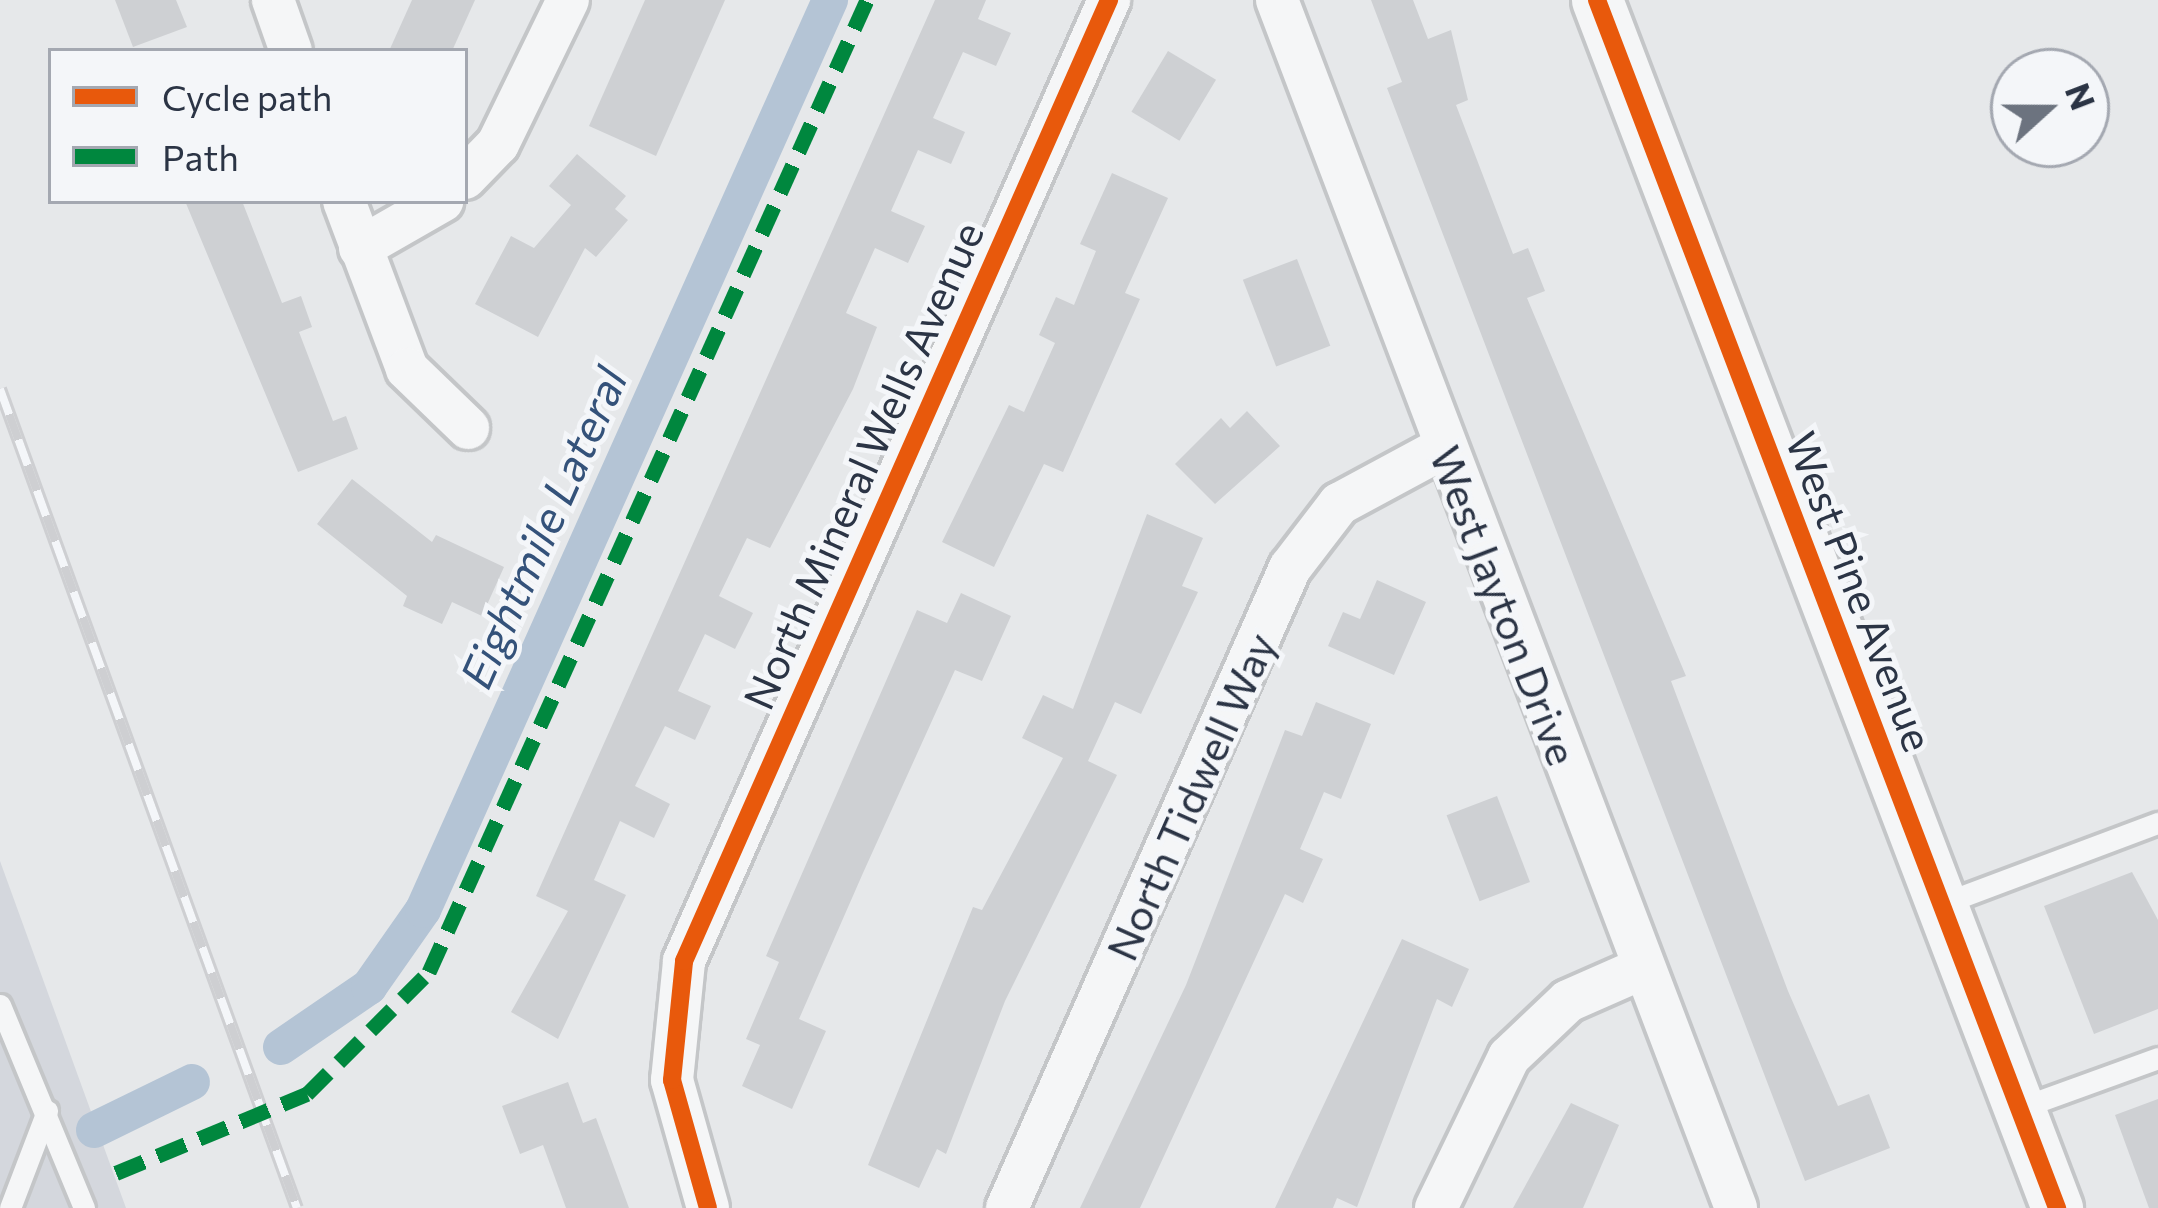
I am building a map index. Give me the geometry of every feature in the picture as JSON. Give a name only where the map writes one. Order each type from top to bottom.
[{"type":"street","points":[[273,0],[290,48]]},
{"type":"street","points":[[468,175],[498,145],[568,0]]},
{"type":"street","name":"North Mineral Wells Avenue","points":[[708,1208],[672,1080],[684,961],[1109,0]]},
{"type":"street","name":"West Jayton Drive","points":[[1277,0],[1641,969],[1736,1208]]},
{"type":"street","name":"West Pine Avenue","points":[[1597,0],[2056,1208]]},
{"type":"street","points":[[345,204],[407,369],[468,428]]},
{"type":"street","points":[[360,248],[437,204]]},
{"type":"street","name":"North Tidwell Way","points":[[1007,1208],[1290,568],[1339,504],[1445,447]]},
{"type":"street","points":[[1436,1208],[1509,1057],[1568,1001],[1641,969]]},
{"type":"lane","points":[[1941,904],[2158,823]]},
{"type":"lane","points":[[0,1005],[84,1208]]},
{"type":"lane","points":[[2020,1108],[2158,1058]]},
{"type":"lane","points":[[10,1208],[47,1111]]},
{"type":"shaded area","points":[[0,861],[126,1208],[0,1208]]},
{"type":"building","points":[[115,0],[176,0],[187,27],[133,47]]},
{"type":"building","points":[[412,0],[475,0],[453,48],[390,48]]},
{"type":"building","points":[[645,0],[725,0],[656,156],[589,126]]},
{"type":"building","points":[[935,0],[986,0],[978,19],[1011,33],[996,66],[963,52],[933,118],[965,132],[951,164],[918,150],[891,211],[925,226],[908,263],[875,248],[846,313],[877,327],[853,389],[770,548],[747,538],[719,596],[753,613],[735,649],[705,634],[678,691],[711,706],[695,740],[665,726],[635,786],[670,804],[654,838],[620,821],[594,880],[626,895],[558,1039],[511,1012],[568,911],[536,896]]},
{"type":"building","points":[[1371,0],[1413,0],[1428,39],[1451,30],[1468,100],[1456,105],[1513,254],[1528,248],[1545,291],[1527,298],[1686,676],[1671,681],[1788,991],[1838,1106],[1869,1094],[1890,1148],[1805,1181],[1387,88],[1402,82]]},
{"type":"building","points":[[1168,51],[1216,80],[1179,141],[1131,112]]},
{"type":"building","points":[[577,154],[626,196],[615,209],[628,220],[596,257],[585,248],[538,337],[475,304],[511,236],[534,248],[571,205],[549,186]]},
{"type":"building","points":[[1112,173],[1168,198],[1125,293],[1140,299],[1063,472],[1044,464],[994,567],[942,542],[1009,405],[1024,412],[1055,343],[1039,335],[1056,297],[1074,305],[1096,251],[1080,244]]},
{"type":"building","points":[[186,204],[243,204],[282,303],[301,296],[312,327],[299,332],[333,421],[346,416],[358,449],[298,472]]},
{"type":"building","points":[[1297,259],[1330,346],[1276,367],[1243,280]]},
{"type":"building","points":[[1247,411],[1280,446],[1215,504],[1175,464],[1221,418],[1230,428]]},
{"type":"building","points":[[352,479],[432,542],[436,535],[504,567],[482,616],[452,602],[442,624],[403,606],[407,596],[317,524]]},
{"type":"building","points":[[1147,514],[1203,538],[1182,586],[1198,592],[1141,714],[1115,702],[1088,761],[1117,775],[1005,1001],[946,1154],[937,1149],[919,1188],[868,1165],[973,907],[982,910],[1063,758],[1022,738],[1043,695],[1073,709]]},
{"type":"building","points":[[1377,580],[1426,602],[1394,675],[1328,646],[1343,612],[1360,619]]},
{"type":"building","points":[[961,593],[1011,616],[982,681],[955,670],[863,873],[799,1019],[826,1031],[792,1109],[742,1086],[760,1045],[746,1039],[779,962],[766,956],[917,610],[947,623]]},
{"type":"building","points":[[1316,702],[1371,724],[1341,799],[1324,792],[1300,849],[1323,859],[1303,903],[1285,894],[1140,1208],[1080,1208],[1186,985],[1285,730],[1302,736]]},
{"type":"building","points":[[1497,796],[1530,882],[1480,901],[1447,815]]},
{"type":"building","points":[[2132,872],[2158,920],[2158,1009],[2094,1034],[2044,906]]},
{"type":"building","points":[[1402,939],[1469,969],[1452,1007],[1437,999],[1357,1207],[1337,1198],[1333,1208],[1275,1208]]},
{"type":"building","points":[[568,1082],[583,1123],[596,1118],[629,1208],[566,1208],[543,1145],[520,1154],[502,1106]]},
{"type":"building","points":[[2158,1099],[2158,1208],[2149,1208],[2115,1115]]},
{"type":"building","points":[[1571,1103],[1619,1125],[1583,1208],[1513,1208]]},
{"type":"waterway","name":"Eightmile Lateral","points":[[281,1047],[369,987],[423,910],[830,0]]},
{"type":"waterway","name":"Eightmile Lateral","points":[[94,1130],[192,1082]]},
{"type":"railway","points":[[0,389],[297,1208]]},
{"type":"marked path","points":[[116,1173],[307,1094],[429,972],[867,0]]},
{"type":"cycle path","points":[[708,1208],[672,1080],[684,961],[1109,0]]},
{"type":"cycle path","points":[[1597,0],[2057,1208]]}]
